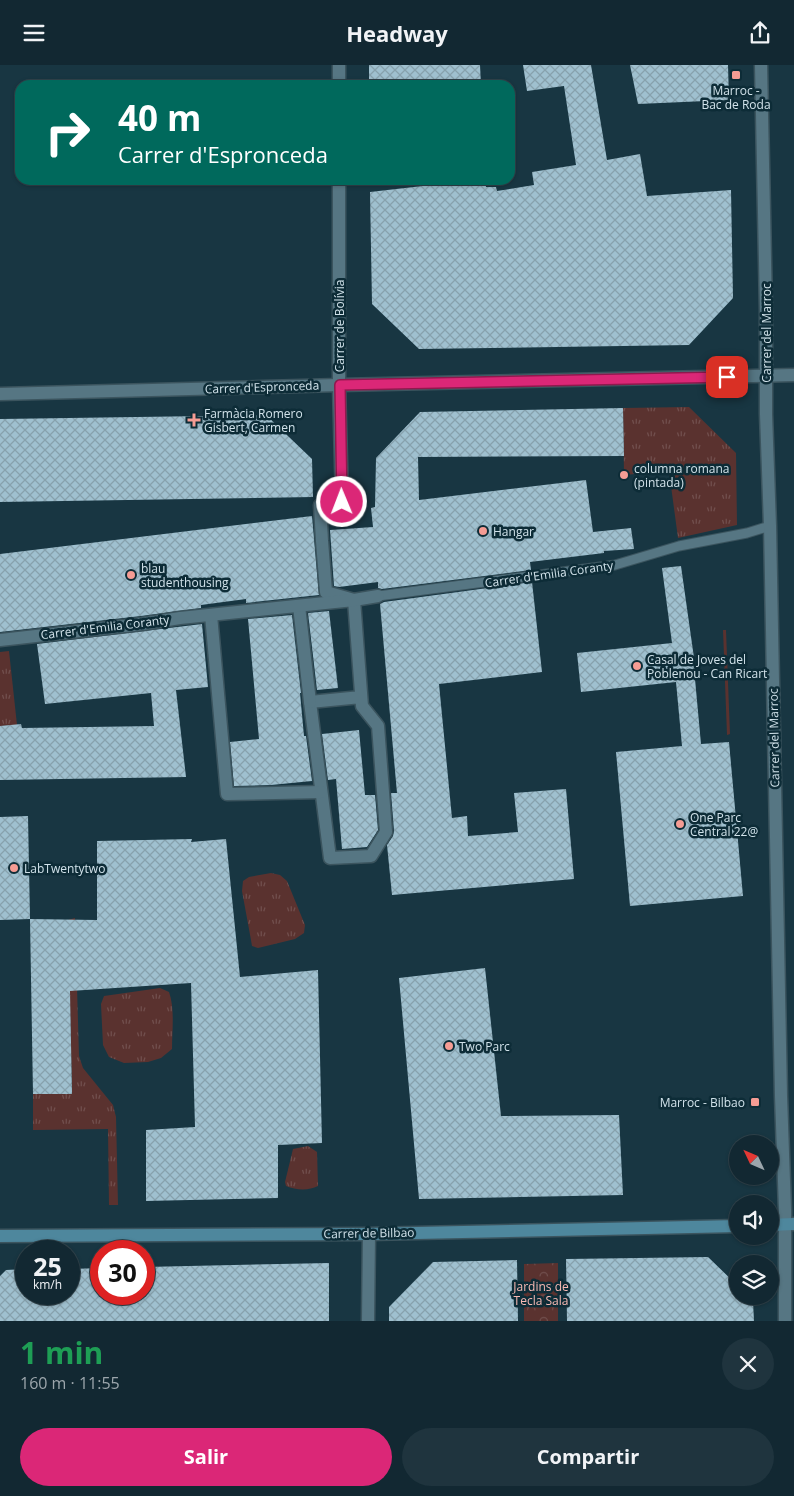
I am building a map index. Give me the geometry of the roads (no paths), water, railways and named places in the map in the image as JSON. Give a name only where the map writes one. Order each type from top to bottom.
[{"type":"main road","name":"Carrer de Bilbao","points":[[0,1236],[369,1234],[729,1226]]},
{"type":"street","points":[[339,65],[339,80]]},
{"type":"street","name":"Carrer del Marroc","points":[[761,65],[781,1086],[790,1224],[785,1321]]},
{"type":"street","name":"Carrer de Bolívia","points":[[339,185],[342,502]]},
{"type":"street","name":"Carrer d'Espronceda","points":[[0,394],[794,375]]},
{"type":"street","name":"Carrer d'Emilia Coranty","points":[[320,505],[326,592],[354,600]]},
{"type":"street","name":"Carrer d'Emilia Coranty","points":[[0,640],[378,596]]},
{"type":"street","points":[[299,606],[330,858],[371,856],[386,832],[378,726],[362,706],[354,600]]},
{"type":"street","points":[[211,615],[227,794],[321,791]]},
{"type":"street","points":[[310,702],[361,697]]},
{"type":"street","points":[[368,1321],[369,1234]]},
{"type":"lane","name":"Carrer d'Emilia Coranty","points":[[378,596],[615,565],[679,546],[748,533],[770,526]]},
{"type":"place","name":"Marroc - Bac de Roda","points":[[736,75]]},
{"type":"place","name":"Farmàcia Romero Gisbert, Carmen","points":[[194,420]]},
{"type":"place","name":"columna romana (pintada)","points":[[624,475]]},
{"type":"place","name":"Hangar","points":[[483,531]]},
{"type":"place","name":"blau studenthousing","points":[[131,575]]},
{"type":"place","name":"Casal de Joves del Poblenou - Can Ricart","points":[[637,666]]},
{"type":"place","name":"One Parc Central 22@","points":[[680,824]]},
{"type":"place","name":"LabTwentytwo","points":[[14,868]]},
{"type":"place","name":"Two Parc","points":[[449,1046]]},
{"type":"place","name":"Marroc - Bilbao","points":[[755,1102]]},
{"type":"park label","name":"Jardins de Tecla Sala","points":[[541,1293]]}]
